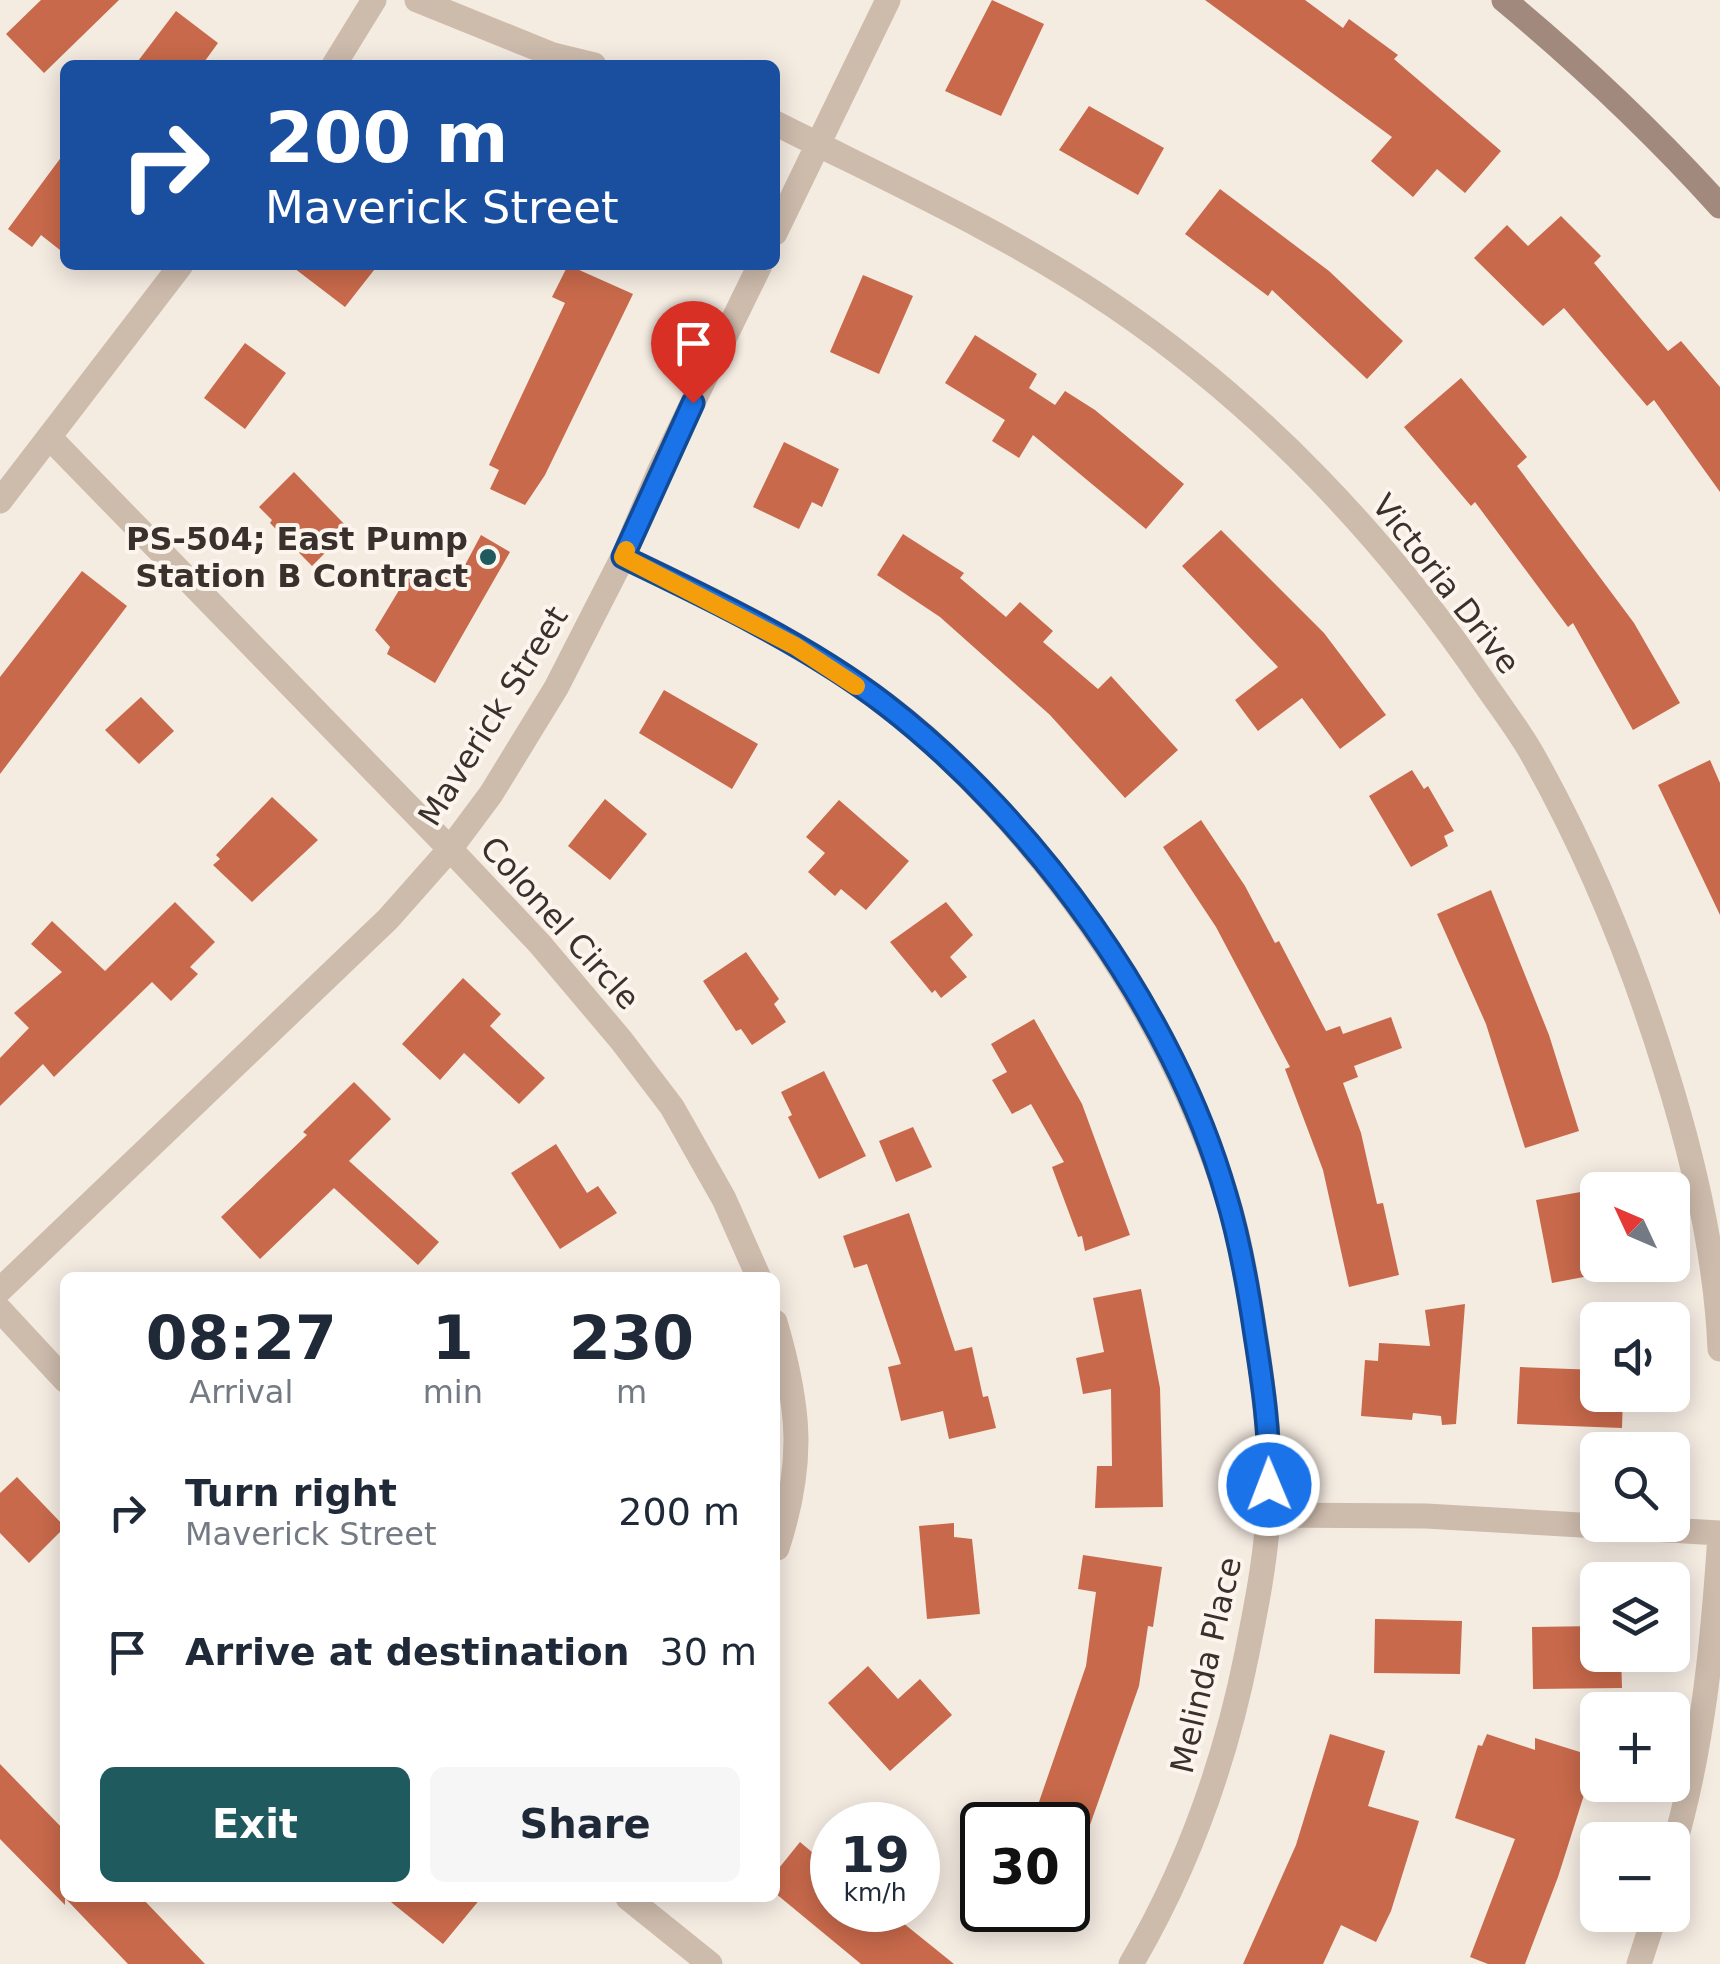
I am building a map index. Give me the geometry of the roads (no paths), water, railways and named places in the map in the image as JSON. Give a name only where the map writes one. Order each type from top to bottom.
[{"type":"main road","points":[[1504,0],[1584,68],[1678,159],[1720,206]]},
{"type":"street","points":[[337,60],[374,0]]},
{"type":"street","points":[[417,0],[574,60]]},
{"type":"street","points":[[780,223],[888,0]]},
{"type":"street","name":"Victoria Drive","points":[[780,126],[1002,236],[1114,306],[1200,369],[1279,439],[1364,528],[1454,638],[1529,748],[1585,854],[1647,1010],[1681,1117],[1704,1226],[1720,1349]]},
{"type":"street","points":[[0,502],[177,270]]},
{"type":"street","name":"Maverick Street","points":[[0,1290],[388,919],[450,850],[556,688],[623,557],[758,270]]},
{"type":"street","name":"Colonel Circle","points":[[49,438],[450,850],[538,943],[621,1040],[672,1107],[724,1199],[757,1272]]},
{"type":"street","name":"Melinda Place","points":[[623,557],[795,646],[883,702],[943,752],[1033,849],[1090,921],[1139,998],[1196,1109],[1225,1191],[1243,1259],[1265,1392],[1269,1514],[1264,1567],[1245,1663],[1218,1771],[1186,1857],[1131,1964]]},
{"type":"street","points":[[0,1310],[60,1375]]},
{"type":"street","points":[[780,1346],[795,1416],[798,1454],[792,1502],[780,1539]]},
{"type":"street","points":[[1269,1514],[1426,1516],[1720,1534],[1714,1625],[1700,1735],[1679,1822]]},
{"type":"street","points":[[633,1902],[710,1964]]},
{"type":"street","points":[[1639,1964],[1649,1932]]},
{"type":"place","name":"PS-504; East Pump Station B Contract","points":[[488,557]]}]
